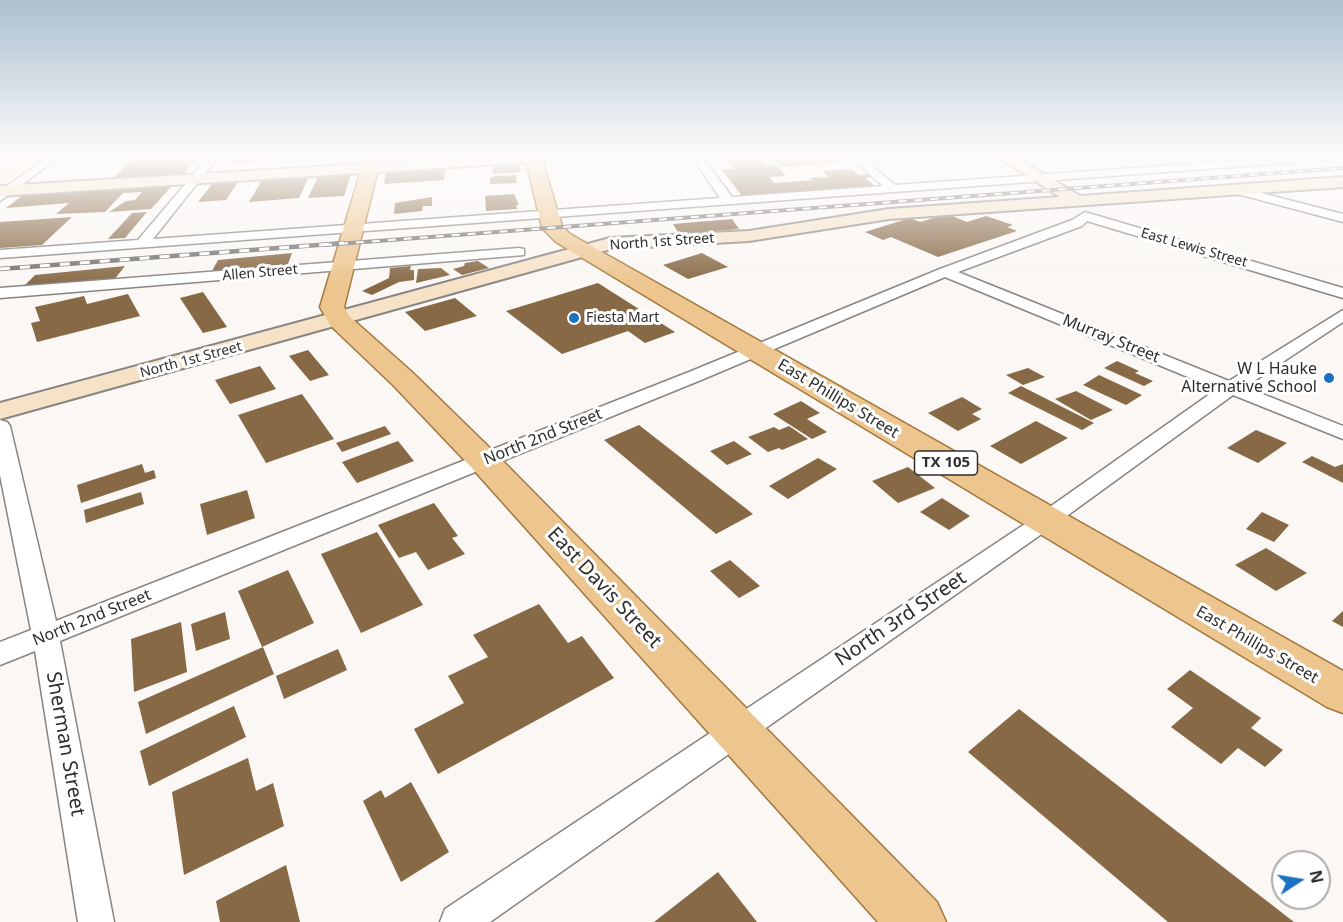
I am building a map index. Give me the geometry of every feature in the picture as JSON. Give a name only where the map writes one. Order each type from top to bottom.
[{"type":"main road","points":[[339,320],[332,308],[361,200]]},
{"type":"main road","points":[[544,200],[549,221]]},
{"type":"main road","name":"East Phillips Street","points":[[549,221],[583,250],[1343,694]]},
{"type":"main road","name":"East Davis Street","points":[[339,320],[403,379],[484,461],[917,922]]},
{"type":"street","points":[[142,244],[177,200]]},
{"type":"street","points":[[0,254],[142,244],[347,246],[728,200]]},
{"type":"street","name":"East Lewis Street","points":[[1072,200],[1082,209],[1343,293]]},
{"type":"street","points":[[1082,209],[1154,200]]},
{"type":"street","points":[[1273,200],[1343,218]]},
{"type":"street","name":"North 1st Street","points":[[0,411],[339,320],[583,250],[626,243],[748,236],[889,214],[1033,204],[1082,209]]},
{"type":"street","name":"North 2nd Street","points":[[0,654],[757,351],[945,272],[1077,223],[1082,209]]},
{"type":"street","name":"Allen Street","points":[[0,293],[347,246],[519,252]]},
{"type":"street","name":"Murray Street","points":[[945,272],[1343,433]]},
{"type":"street","name":"North 3rd Street","points":[[458,922],[1045,521],[1232,387],[1343,315]]},
{"type":"street","name":"Sherman Street","points":[[0,426],[46,636],[96,922]]},
{"type":"building","points":[[16,200],[116,200],[105,212],[56,214],[69,203],[6,208]]},
{"type":"building","points":[[159,200],[151,209],[109,212],[126,201]]},
{"type":"building","points":[[200,200],[226,200],[198,202]]},
{"type":"building","points":[[250,200],[274,200],[249,202]]},
{"type":"building","points":[[432,200],[432,206],[423,206],[422,211],[394,214],[395,203]]},
{"type":"building","points":[[485,200],[517,200],[519,205],[516,205],[517,209],[486,211]]},
{"type":"building","points":[[147,212],[125,238],[108,239],[132,213]]},
{"type":"building","points":[[947,214],[967,222],[986,216],[1013,225],[1007,227],[1017,231],[938,257],[891,237],[883,240],[865,232],[910,218],[920,222]]},
{"type":"building","points":[[72,217],[42,245],[0,248],[0,222]]},
{"type":"building","points":[[732,219],[739,229],[679,234],[673,224]]},
{"type":"building","points":[[292,253],[287,267],[211,273],[218,260]]},
{"type":"building","points":[[702,253],[728,267],[688,279],[663,265]]},
{"type":"building","points":[[478,261],[489,268],[462,275],[453,269],[464,266],[465,263]]},
{"type":"building","points":[[125,266],[114,280],[23,287],[35,275]]},
{"type":"building","points":[[411,266],[410,270],[414,270],[414,280],[399,282],[372,295],[362,291],[389,278],[390,268]]},
{"type":"building","points":[[441,268],[450,275],[416,283],[418,269]]},
{"type":"building","points":[[598,283],[675,332],[645,343],[628,331],[562,354],[506,311]]},
{"type":"building","points":[[203,292],[227,327],[203,333],[180,298]]},
{"type":"building","points":[[128,294],[140,316],[37,342],[31,323],[40,321],[35,307],[84,296],[87,304]]},
{"type":"building","points":[[455,298],[477,316],[425,331],[405,312]]},
{"type":"building","points":[[308,350],[329,375],[310,381],[289,356]]},
{"type":"building","points":[[1117,361],[1139,371],[1135,373],[1153,381],[1144,386],[1104,368]]},
{"type":"building","points":[[260,366],[276,389],[230,404],[215,380]]},
{"type":"building","points":[[1028,368],[1045,377],[1023,385],[1006,375]]},
{"type":"building","points":[[1099,375],[1142,395],[1126,405],[1083,385]]},
{"type":"building","points":[[1021,386],[1094,423],[1082,430],[1008,393]]},
{"type":"building","points":[[1076,391],[1113,410],[1091,420],[1055,399]]},
{"type":"building","points":[[302,394],[334,439],[266,463],[238,415]]},
{"type":"building","points":[[962,397],[982,409],[972,414],[981,419],[958,431],[928,413]]},
{"type":"building","points":[[801,401],[820,413],[807,419],[827,432],[812,439],[773,414]]},
{"type":"building","points":[[1036,421],[1068,438],[1021,464],[990,446]]},
{"type":"building","points":[[639,425],[753,514],[716,534],[604,440]]},
{"type":"building","points":[[385,426],[391,434],[342,452],[336,443]]},
{"type":"building","points":[[789,426],[808,439],[782,450],[779,448],[768,452],[748,437],[774,427],[779,430]]},
{"type":"building","points":[[1256,430],[1287,443],[1258,463],[1227,448]]},
{"type":"building","points":[[398,441],[414,461],[357,483],[342,462]]},
{"type":"building","points":[[734,441],[752,454],[727,465],[710,451]]},
{"type":"building","points":[[1312,456],[1335,467],[1343,464],[1343,483],[1302,462]]},
{"type":"building","points":[[818,458],[837,469],[788,499],[769,486]]},
{"type":"building","points":[[142,464],[145,473],[154,470],[156,478],[81,503],[77,485]]},
{"type":"building","points":[[908,467],[935,488],[898,503],[872,481]]},
{"type":"building","points":[[247,490],[255,518],[207,535],[200,504]]},
{"type":"building","points":[[141,492],[144,504],[86,523],[84,510]]},
{"type":"building","points":[[942,498],[970,516],[949,530],[920,512]]},
{"type":"building","points":[[434,503],[458,536],[452,538],[465,554],[428,570],[416,552],[399,558],[378,525]]},
{"type":"building","points":[[1262,512],[1289,525],[1274,542],[1246,529]]},
{"type":"building","points":[[377,532],[423,605],[361,633],[321,554]]},
{"type":"building","points":[[1266,548],[1307,573],[1276,591],[1235,565]]},
{"type":"building","points":[[730,560],[760,586],[739,598],[710,571]]},
{"type":"building","points":[[288,570],[314,623],[262,647],[238,591]]},
{"type":"building","points":[[539,604],[568,643],[582,636],[614,678],[438,774],[414,729],[464,703],[448,676],[488,657],[473,635]]},
{"type":"building","points":[[1343,611],[1343,627],[1332,621]]},
{"type":"building","points":[[225,612],[230,639],[196,651],[191,624]]},
{"type":"building","points":[[181,622],[187,672],[134,692],[131,639]]},
{"type":"building","points":[[263,647],[274,674],[146,734],[138,702]]},
{"type":"building","points":[[338,649],[347,670],[284,699],[276,676]]},
{"type":"building","points":[[1190,670],[1261,718],[1251,728],[1283,750],[1265,767],[1238,748],[1221,764],[1171,727],[1193,708],[1167,689]]},
{"type":"building","points":[[234,706],[246,737],[149,786],[140,751]]},
{"type":"building","points":[[1019,709],[1271,904],[1271,910],[1279,910],[1294,922],[1168,922],[968,752]]},
{"type":"building","points":[[248,758],[256,791],[273,783],[284,826],[184,875],[172,792]]},
{"type":"building","points":[[411,782],[449,852],[401,882],[363,801],[381,790],[385,798]]},
{"type":"building","points":[[286,865],[300,922],[220,922],[216,901]]},
{"type":"building","points":[[718,872],[757,922],[654,922]]},
{"type":"railway","points":[[324,245],[919,200]]},
{"type":"railway","points":[[0,269],[344,243]]},
{"type":"place","name":"Fiesta Mart","points":[[574,318]]},
{"type":"place","name":"W L Hauke Alternative School","points":[[1329,378]]}]
